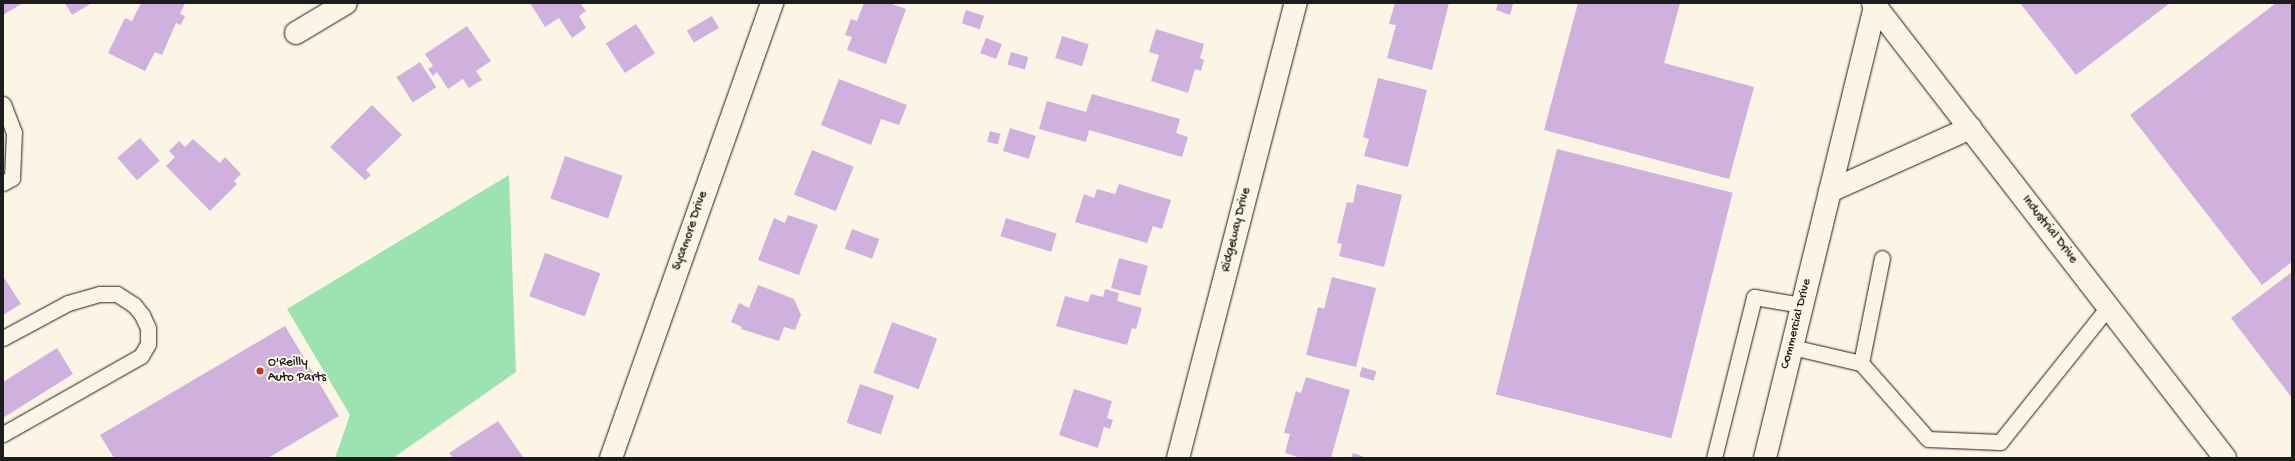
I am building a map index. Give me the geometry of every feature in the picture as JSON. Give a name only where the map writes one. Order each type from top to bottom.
[{"type":"street","points":[[296,33],[346,3]]},
{"type":"street","name":"Sycamore Drive","points":[[611,458],[772,3]]},
{"type":"street","name":"Ridgeway Drive","points":[[1178,458],[1296,3]]},
{"type":"street","name":"Industrial Drive","points":[[1874,4],[2225,458]]},
{"type":"street","name":"Commercial Drive","points":[[1765,458],[1874,4]]},
{"type":"street","points":[[1830,191],[1970,128]]},
{"type":"lane","points":[[3,104],[14,132],[12,178],[3,184]]},
{"type":"lane","points":[[1861,363],[1882,258]]},
{"type":"lane","points":[[3,338],[68,303],[100,294],[117,294],[134,305],[148,328],[148,344],[140,356],[3,434]]},
{"type":"lane","points":[[1714,458],[1754,297],[1802,305]]},
{"type":"lane","points":[[1792,347],[1861,363],[1928,439],[2000,442],[2108,307]]},
{"type":"green space","points":[[509,175],[516,372],[393,458],[335,458],[350,415],[287,309]]},
{"type":"building","points":[[3,3],[23,3],[3,15]]},
{"type":"building","points":[[65,3],[89,3],[90,4],[72,15]]},
{"type":"building","points":[[141,3],[185,3],[180,14],[185,16],[181,25],[176,23],[162,55],[155,52],[145,71],[108,53],[125,18],[132,21]]},
{"type":"building","points":[[530,3],[583,3],[581,4],[586,11],[579,16],[586,28],[572,38],[559,18],[545,27]]},
{"type":"building","points":[[864,3],[889,3],[906,9],[886,64],[847,50],[852,37],[845,35],[851,19],[857,21]]},
{"type":"building","points":[[1395,3],[1449,3],[1432,70],[1387,58],[1396,25],[1389,24]]},
{"type":"building","points":[[1498,3],[1513,4],[1510,15],[1496,10]]},
{"type":"building","points":[[1578,3],[1680,3],[1664,63],[1754,87],[1729,179],[1544,130]]},
{"type":"building","points":[[2020,3],[2170,3],[2076,75]]},
{"type":"building","points":[[2276,3],[2292,3],[2292,262],[2262,285],[2130,115]]},
{"type":"building","points":[[966,10],[984,16],[980,29],[962,23]]},
{"type":"building","points":[[712,16],[719,28],[694,43],[687,30]]},
{"type":"building","points":[[636,24],[655,53],[625,73],[606,44]]},
{"type":"building","points":[[467,26],[491,61],[476,71],[482,80],[469,88],[463,79],[448,89],[437,72],[433,76],[428,69],[433,66],[425,54]]},
{"type":"building","points":[[1156,29],[1204,44],[1200,58],[1204,60],[1201,71],[1195,69],[1188,93],[1151,81],[1159,55],[1149,52]]},
{"type":"building","points":[[1062,36],[1089,44],[1082,66],[1055,58]]},
{"type":"building","points":[[986,38],[1002,44],[996,59],[980,53]]},
{"type":"building","points":[[1011,52],[1028,57],[1025,69],[1007,64]]},
{"type":"building","points":[[420,62],[436,87],[413,102],[397,77]]},
{"type":"building","points":[[1378,78],[1427,90],[1408,167],[1364,156],[1369,139],[1363,137]]},
{"type":"building","points":[[839,79],[907,105],[899,125],[881,119],[871,145],[821,125]]},
{"type":"building","points":[[1092,94],[1180,119],[1176,133],[1188,137],[1182,157],[1089,130],[1086,142],[1039,129],[1047,101],[1086,112]]},
{"type":"building","points":[[372,105],[402,135],[366,170],[371,175],[365,180],[330,147]]},
{"type":"building","points":[[1010,128],[1036,136],[1029,159],[1003,151]]},
{"type":"building","points":[[990,131],[1001,134],[998,144],[987,142]]},
{"type":"building","points":[[140,138],[160,161],[137,180],[117,158]]},
{"type":"building","points":[[193,139],[220,163],[225,157],[241,174],[234,181],[237,184],[210,211],[166,166],[175,157],[169,151],[179,141],[185,147]]},
{"type":"building","points":[[1557,149],[1733,193],[1671,438],[1496,394]]},
{"type":"building","points":[[812,150],[854,167],[836,211],[794,195]]},
{"type":"building","points":[[565,156],[623,176],[608,218],[550,199]]},
{"type":"building","points":[[1119,184],[1171,200],[1162,229],[1153,226],[1147,243],[1075,222],[1084,194],[1094,198],[1097,189],[1115,194]]},
{"type":"building","points":[[1357,184],[1402,195],[1384,267],[1339,256],[1342,244],[1337,243],[1347,202],[1353,203]]},
{"type":"building","points":[[788,215],[818,225],[799,275],[758,260],[774,218],[785,223]]},
{"type":"building","points":[[1006,218],[1057,233],[1051,252],[1000,236]]},
{"type":"building","points":[[852,229],[879,239],[872,259],[845,249]]},
{"type":"building","points":[[545,253],[600,273],[585,316],[529,296]]},
{"type":"building","points":[[1119,258],[1148,266],[1140,296],[1111,288]]},
{"type":"building","points":[[2292,272],[2292,398],[2231,318]]},
{"type":"building","points":[[3,276],[21,304],[3,315]]},
{"type":"building","points":[[1332,277],[1376,288],[1356,367],[1306,355],[1318,307],[1324,309]]},
{"type":"building","points":[[758,285],[794,299],[801,315],[795,330],[784,327],[779,341],[741,329],[742,327],[731,322],[739,303],[749,308]]},
{"type":"building","points":[[1105,289],[1119,293],[1117,301],[1142,308],[1136,329],[1132,328],[1127,345],[1056,326],[1065,296],[1088,302],[1091,294],[1103,297]]},
{"type":"building","points":[[892,322],[937,338],[919,389],[874,373]]},
{"type":"building","name":"O'Reilly Auto Parts","points":[[285,326],[339,416],[268,458],[114,458],[100,435]]},
{"type":"building","points":[[57,348],[73,374],[3,418],[3,382]]},
{"type":"building","points":[[1362,367],[1376,371],[1374,381],[1359,377]]},
{"type":"building","points":[[1306,377],[1350,390],[1331,458],[1301,458],[1285,453],[1290,434],[1284,433],[1296,391],[1301,393]]},
{"type":"building","points":[[860,384],[894,396],[881,434],[847,423]]},
{"type":"building","points":[[1074,389],[1112,401],[1107,418],[1113,420],[1110,429],[1104,427],[1098,448],[1059,435]]},
{"type":"building","points":[[498,421],[523,457],[453,458],[449,453]]},
{"type":"building","points":[[1353,453],[1367,458],[1351,458]]},
{"type":"place","name":"O'Reilly Auto Parts","points":[[260,371]]}]
